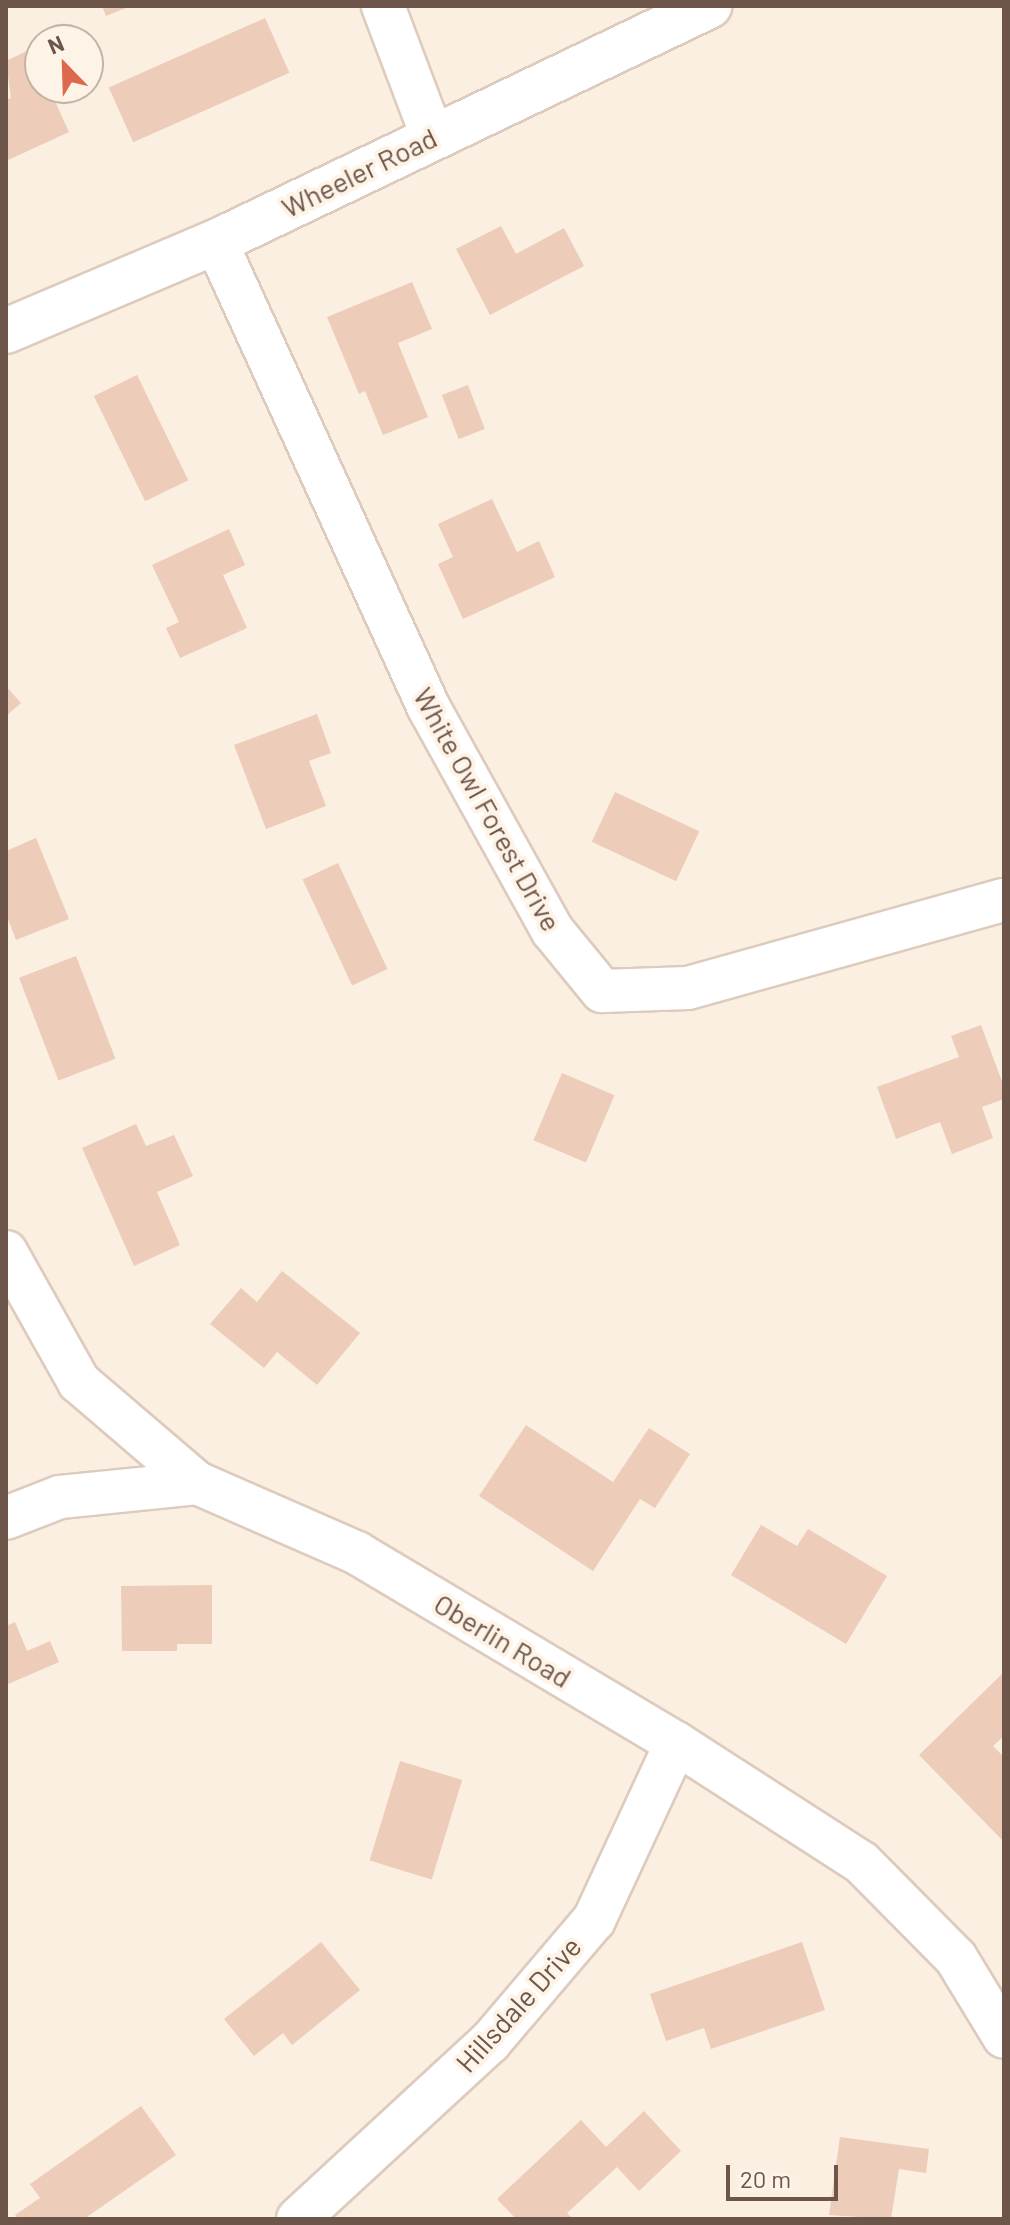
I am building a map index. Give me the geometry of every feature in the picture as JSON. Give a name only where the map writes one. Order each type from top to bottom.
[{"type":"street","points":[[383,6],[432,136]]},
{"type":"street","name":"Wheeler Road","points":[[6,331],[216,242],[709,6]]},
{"type":"street","name":"White Owl Forest Drive","points":[[216,242],[429,708],[552,930],[602,991],[688,988],[1004,900]]},
{"type":"street","name":"Oberlin Road","points":[[6,1252],[79,1382],[197,1483],[357,1553],[676,1743],[861,1862],[956,1958],[1004,2037]]},
{"type":"street","points":[[6,1518],[60,1497],[197,1483]]},
{"type":"street","name":"Hillsdale Drive","points":[[298,2219],[490,2042],[594,1920],[676,1743]]},
{"type":"building","points":[[102,6],[131,6],[106,16]]},
{"type":"building","points":[[265,18],[289,73],[133,142],[109,88]]},
{"type":"building","points":[[24,52],[24,104],[56,104],[69,132],[6,161],[6,100],[11,98],[6,61]]},
{"type":"building","points":[[501,226],[516,254],[564,228],[584,266],[490,315],[456,249]]},
{"type":"building","points":[[412,282],[432,329],[398,343],[428,417],[383,435],[365,391],[359,394],[327,317]]},
{"type":"building","points":[[137,375],[188,480],[145,501],[94,396]]},
{"type":"building","points":[[468,385],[485,429],[459,439],[442,395]]},
{"type":"building","points":[[492,499],[517,552],[539,541],[555,577],[463,619],[438,564],[453,557],[438,524]]},
{"type":"building","points":[[229,529],[245,565],[223,575],[247,628],[180,658],[166,628],[179,622],[152,565]]},
{"type":"building","points":[[6,686],[21,703],[6,716]]},
{"type":"building","points":[[317,714],[331,753],[309,761],[326,806],[266,829],[234,745]]},
{"type":"building","points":[[615,792],[699,831],[676,881],[592,842]]},
{"type":"building","points":[[36,838],[69,919],[16,940],[6,914],[6,851]]},
{"type":"building","points":[[338,863],[387,969],[352,986],[303,879]]},
{"type":"building","points":[[76,956],[115,1059],[58,1081],[19,978]]},
{"type":"building","points":[[981,1025],[1004,1087],[1004,1099],[982,1107],[993,1138],[952,1154],[940,1122],[896,1139],[877,1087],[959,1057],[951,1036]]},
{"type":"building","points":[[562,1073],[614,1095],[586,1162],[533,1140]]},
{"type":"building","points":[[136,1124],[146,1146],[174,1135],[193,1176],[157,1192],[180,1245],[134,1266],[82,1148]]},
{"type":"building","points":[[282,1271],[360,1333],[317,1385],[277,1352],[264,1368],[210,1324],[241,1288],[257,1302]]},
{"type":"building","points":[[526,1425],[613,1482],[649,1428],[690,1454],[655,1508],[640,1499],[593,1571],[479,1496]]},
{"type":"building","points":[[761,1525],[797,1546],[808,1529],[887,1576],[846,1644],[731,1575]]},
{"type":"building","points":[[212,1585],[212,1644],[177,1644],[177,1651],[122,1651],[121,1586]]},
{"type":"building","points":[[15,1622],[27,1651],[50,1641],[59,1662],[6,1685],[6,1626]]},
{"type":"building","points":[[1004,1672],[1004,1736],[993,1746],[1004,1757],[1004,1842],[919,1755]]},
{"type":"building","points":[[400,1761],[462,1780],[432,1879],[370,1860]]},
{"type":"building","points":[[321,1942],[360,1990],[292,2045],[283,2033],[254,2056],[224,2019]]},
{"type":"building","points":[[802,1942],[825,2010],[711,2049],[704,2028],[666,2041],[650,1994]]},
{"type":"building","points":[[141,2106],[176,2155],[84,2219],[18,2219],[15,2215],[40,2198],[30,2184]]},
{"type":"building","points":[[644,2111],[681,2151],[639,2191],[617,2167],[567,2213],[573,2219],[516,2219],[497,2199],[581,2120],[606,2147]]},
{"type":"building","points":[[840,2137],[929,2149],[926,2173],[899,2169],[891,2219],[829,2215]]}]
